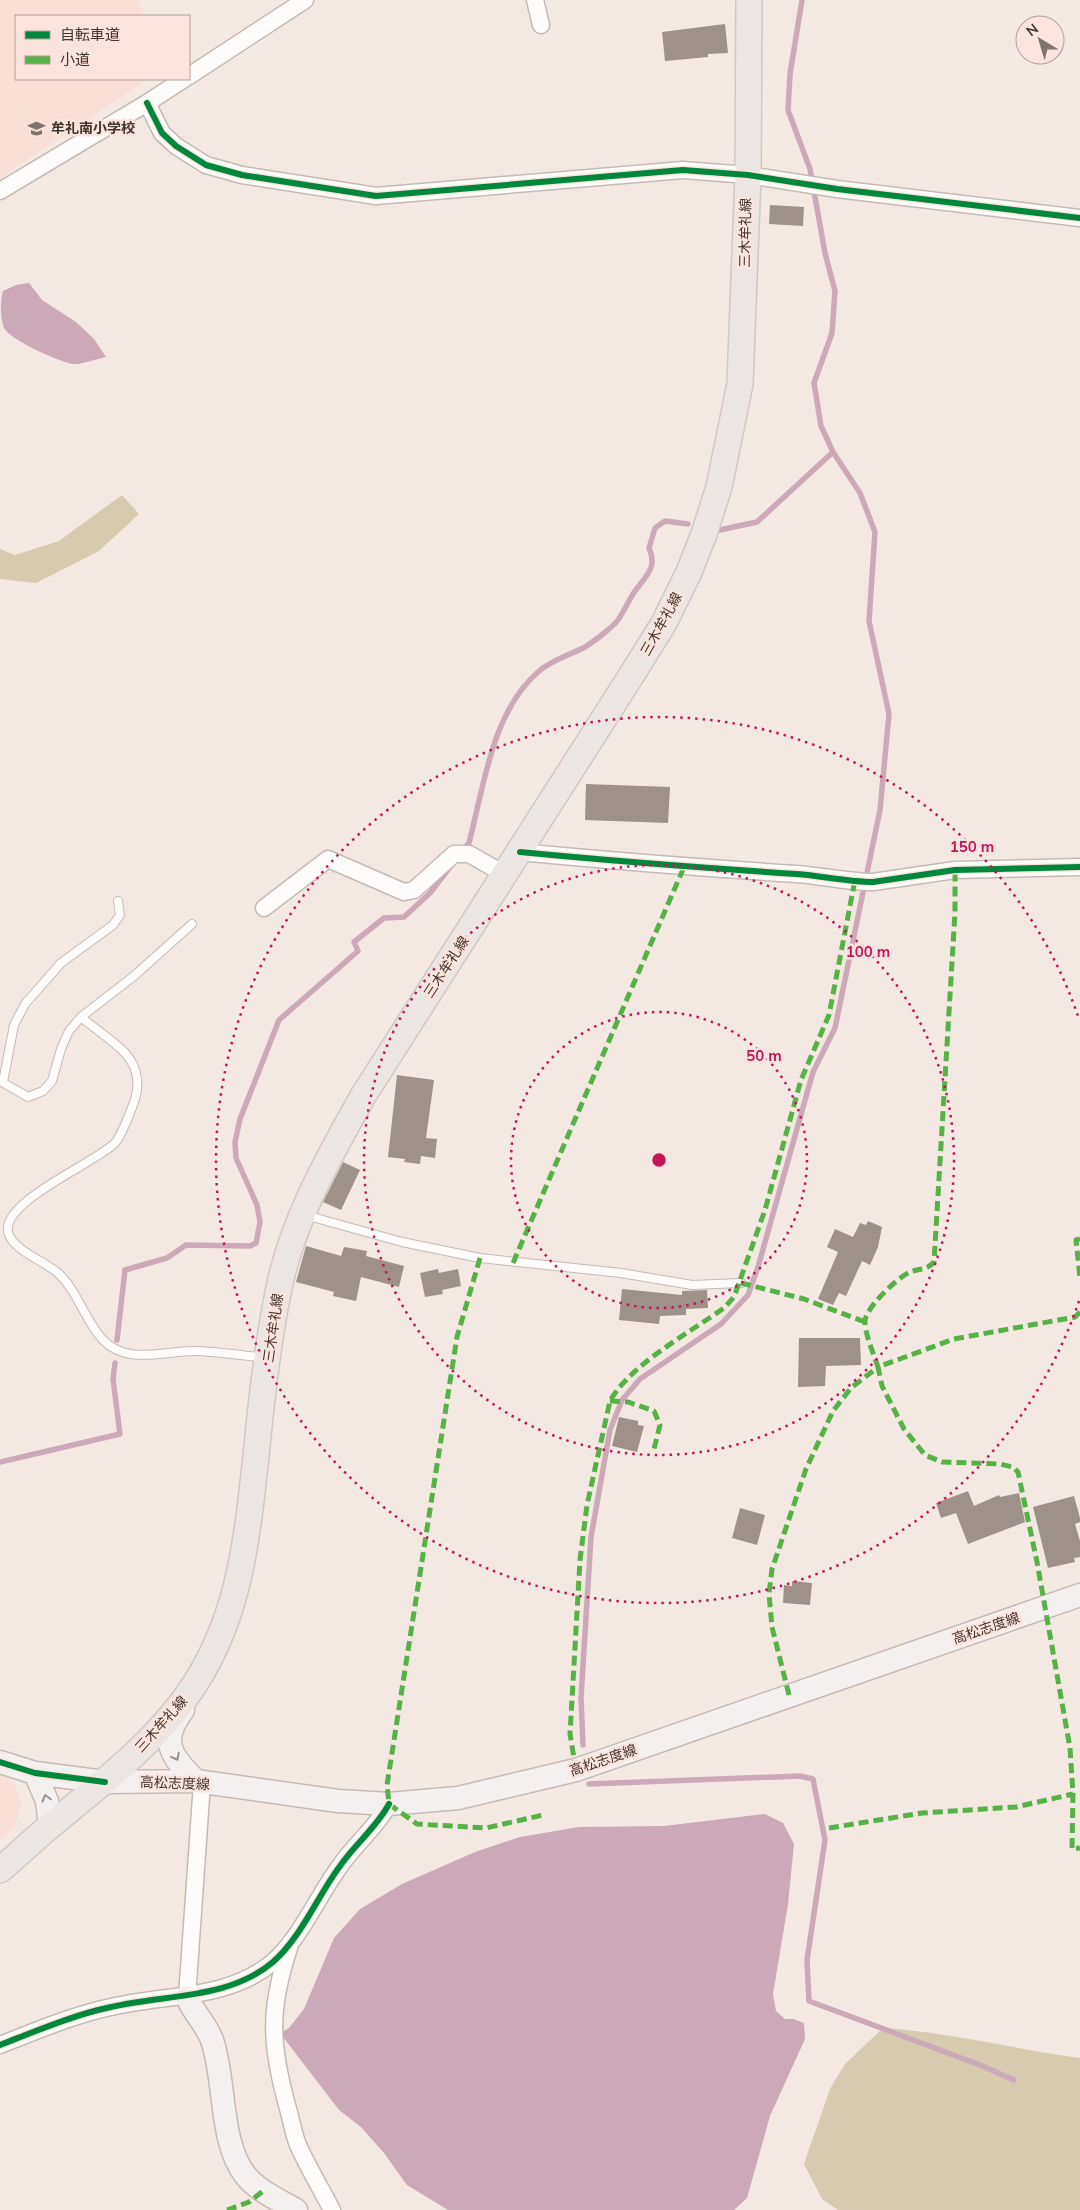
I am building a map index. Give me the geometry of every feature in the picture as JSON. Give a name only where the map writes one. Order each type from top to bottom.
[{"type":"main road","name":"三木牟礼線","points":[[0,1870],[50,1826],[105,1782],[168,1719],[187,1697],[219,1640],[231,1610],[240,1577],[247,1539],[268,1359],[279,1288],[289,1250],[328,1157],[363,1096],[506,875],[664,623],[689,572],[719,487],[740,384],[748,174],[750,0]]},
{"type":"main road","name":"高松志度線","points":[[0,1762],[35,1773],[105,1782],[199,1782],[338,1801],[389,1804],[458,1798],[576,1770],[1080,1596]]},
{"type":"main road","points":[[199,1782],[180,1766],[169,1741],[173,1723],[199,1688],[204,1667]]},
{"type":"main road","points":[[35,1773],[47,1801],[50,1826]]},
{"type":"main road","points":[[187,1997],[211,2038],[218,2062],[230,2138],[236,2160],[246,2177],[263,2191],[296,2210]]},
{"type":"street","points":[[190,75],[305,0]]},
{"type":"street","points":[[535,0],[541,25]]},
{"type":"street","points":[[0,191],[182,80]]},
{"type":"street","points":[[147,103],[162,133],[176,146],[206,165],[242,175],[376,196],[683,170],[748,174],[837,189],[1080,218]]},
{"type":"street","points":[[520,852],[684,867],[800,874],[866,882],[955,870],[1080,866]]},
{"type":"street","points":[[264,908],[328,859],[404,892],[414,890],[454,854],[469,854],[506,875]]},
{"type":"street","points":[[187,1997],[199,1782]]},
{"type":"street","points":[[0,2045],[54,2024],[111,2006],[187,1997],[238,1982],[255,1974],[273,1962],[290,1943],[340,1865],[381,1819],[389,1804]]},
{"type":"street","points":[[290,1943],[280,1974],[275,2001],[273,2038],[283,2090],[298,2144],[332,2210]]},
{"type":"lane","points":[[118,901],[120,915],[113,925],[61,963],[26,1004],[14,1025],[1,1082],[28,1097],[43,1091],[52,1081],[61,1049],[69,1031],[81,1017],[134,976],[192,924]]},
{"type":"lane","points":[[81,1017],[126,1054],[137,1074],[137,1094],[116,1142],[37,1193],[16,1210],[8,1222],[8,1233],[20,1249],[40,1259],[60,1275],[103,1340],[120,1353],[156,1355],[195,1351],[268,1359]]},
{"type":"lane","points":[[303,1214],[402,1242],[480,1258],[621,1273],[692,1285],[741,1283]]},
{"type":"shaded area","name":"牟礼南小学校","points":[[0,0],[138,0],[145,15],[15,15],[15,80],[147,80],[0,178]]},
{"type":"shaded area","points":[[29,283],[42,300],[76,322],[94,339],[106,357],[72,364],[35,349],[8,333],[4,328],[1,314],[3,291],[16,285]]},
{"type":"shaded area","points":[[122,495],[139,514],[99,551],[36,583],[0,579],[0,549],[15,555],[59,541]]},
{"type":"shaded area","points":[[0,1773],[6,1774],[14,1784],[21,1805],[15,1826],[0,1840]]},
{"type":"shaded area","points":[[765,1814],[783,1823],[794,1844],[788,1904],[773,1994],[776,2011],[785,2019],[793,2019],[804,2023],[805,2039],[770,2116],[747,2198],[734,2210],[448,2210],[407,2185],[384,2153],[361,2127],[339,2110],[280,2033],[289,2028],[304,2009],[334,1938],[360,1909],[402,1884],[475,1852],[520,1837],[579,1827],[664,1826]]},
{"type":"shaded area","points":[[883,2028],[932,2033],[1080,2058],[1080,2210],[838,2210],[822,2199],[804,2164],[830,2089],[845,2064]]},
{"type":"building","points":[[725,24],[728,53],[708,54],[708,57],[665,61],[662,32]]},
{"type":"building","points":[[770,205],[804,207],[803,226],[769,224]]},
{"type":"building","points":[[586,784],[670,787],[668,823],[585,820]]},
{"type":"building","points":[[397,1075],[434,1080],[426,1138],[437,1139],[435,1158],[421,1156],[420,1164],[404,1162],[405,1159],[388,1157]]},
{"type":"building","points":[[343,1162],[360,1170],[341,1210],[323,1202]]},
{"type":"building","points":[[868,1221],[882,1227],[878,1247],[870,1265],[862,1261],[846,1296],[839,1293],[833,1305],[818,1299],[838,1252],[827,1247],[835,1229],[853,1237],[860,1223],[866,1225]]},
{"type":"building","points":[[306,1246],[341,1256],[344,1247],[367,1251],[366,1256],[404,1266],[399,1287],[361,1277],[356,1301],[333,1296],[334,1292],[296,1282]]},
{"type":"building","points":[[438,1269],[439,1273],[458,1269],[461,1286],[442,1290],[443,1294],[425,1297],[420,1273]]},
{"type":"building","points":[[622,1289],[682,1295],[682,1291],[707,1290],[708,1308],[686,1309],[686,1315],[660,1316],[659,1324],[619,1320]]},
{"type":"building","points":[[799,1338],[860,1338],[861,1365],[826,1366],[825,1386],[798,1387]]},
{"type":"building","points":[[619,1417],[638,1421],[638,1425],[644,1426],[637,1452],[612,1446]]},
{"type":"building","points":[[968,1491],[974,1506],[999,1495],[1000,1497],[1019,1493],[1025,1522],[968,1544],[956,1513],[941,1518],[936,1503]]},
{"type":"building","points":[[1074,1496],[1080,1518],[1080,1522],[1075,1524],[1080,1541],[1080,1557],[1074,1558],[1075,1562],[1048,1568],[1033,1507]]},
{"type":"building","points":[[740,1508],[765,1515],[757,1545],[732,1538]]},
{"type":"building","points":[[792,1581],[812,1583],[810,1605],[783,1603],[784,1585],[792,1586]]},
{"type":"waterway","points":[[583,1745],[581,1698],[591,1537],[610,1430],[622,1400],[640,1379],[721,1324],[748,1295],[758,1267],[813,1072],[835,1028],[880,810],[889,714],[869,621],[875,532],[860,493],[833,452],[821,426],[814,383],[832,333],[835,291],[825,253],[810,169],[788,110],[790,74],[802,0]]},
{"type":"waterway","points":[[715,531],[757,522],[833,452]]},
{"type":"waterway","points":[[463,850],[469,843],[485,774],[500,729],[522,688],[543,668],[585,647],[618,620],[635,591],[647,576],[652,561],[649,548],[655,528],[665,521],[688,524]]},
{"type":"waterway","points":[[117,1340],[125,1270],[167,1258],[186,1245],[250,1246],[256,1243],[260,1222],[257,1205],[236,1158],[235,1142],[240,1119],[279,1020],[358,951],[354,942],[384,918],[404,917],[430,893],[450,867]]},
{"type":"waterway","points":[[0,1462],[120,1434],[113,1379],[115,1363]]},
{"type":"waterway","points":[[589,1784],[800,1776],[813,1779],[825,1840],[807,1960],[809,2001],[980,2065],[1014,2080]]},
{"type":"marked path","points":[[513,1263],[684,867]]},
{"type":"marked path","points":[[789,1695],[772,1627],[769,1594],[772,1569],[806,1469],[833,1411],[851,1388],[878,1367],[866,1332],[866,1316],[883,1294],[898,1280],[910,1272],[926,1268],[934,1262],[955,912],[955,870]]},
{"type":"marked path","points":[[576,1770],[570,1734],[580,1560],[587,1505],[610,1401],[619,1387],[646,1362],[724,1308],[734,1297],[765,1210],[801,1080],[829,1015],[855,880]]},
{"type":"marked path","points":[[1080,1239],[1076,1240],[1080,1278]]},
{"type":"marked path","points":[[480,1258],[457,1337],[387,1785],[389,1804],[417,1824],[486,1828],[543,1815]]},
{"type":"marked path","points":[[741,1283],[804,1299],[865,1322]]},
{"type":"marked path","points":[[1080,1312],[1075,1317],[954,1339],[878,1367],[882,1386],[904,1429],[925,1455],[942,1462],[1000,1464],[1013,1467],[1018,1472],[1037,1562],[1070,1748],[1073,1794],[1072,1849],[1080,1848]]},
{"type":"marked path","points":[[610,1401],[628,1402],[654,1411],[660,1425],[654,1449]]},
{"type":"marked path","points":[[829,1828],[922,1813],[1016,1807],[1073,1794]]},
{"type":"marked path","points":[[227,2210],[249,2202],[263,2191]]},
{"type":"cycle path","points":[[147,103],[162,133],[176,146],[206,165],[242,175],[376,196],[683,170],[748,175],[837,189],[1080,218]]},
{"type":"cycle path","points":[[520,852],[797,874],[873,882],[955,870],[1080,867]]},
{"type":"cycle path","points":[[0,1762],[35,1773],[105,1782]]},
{"type":"cycle path","points":[[0,2045],[97,2010],[216,1990],[255,1974],[273,1962],[283,1952],[301,1928],[340,1866],[378,1821],[389,1804]]},
{"type":"place","name":"牟礼南小学校","points":[[37,128]]}]
